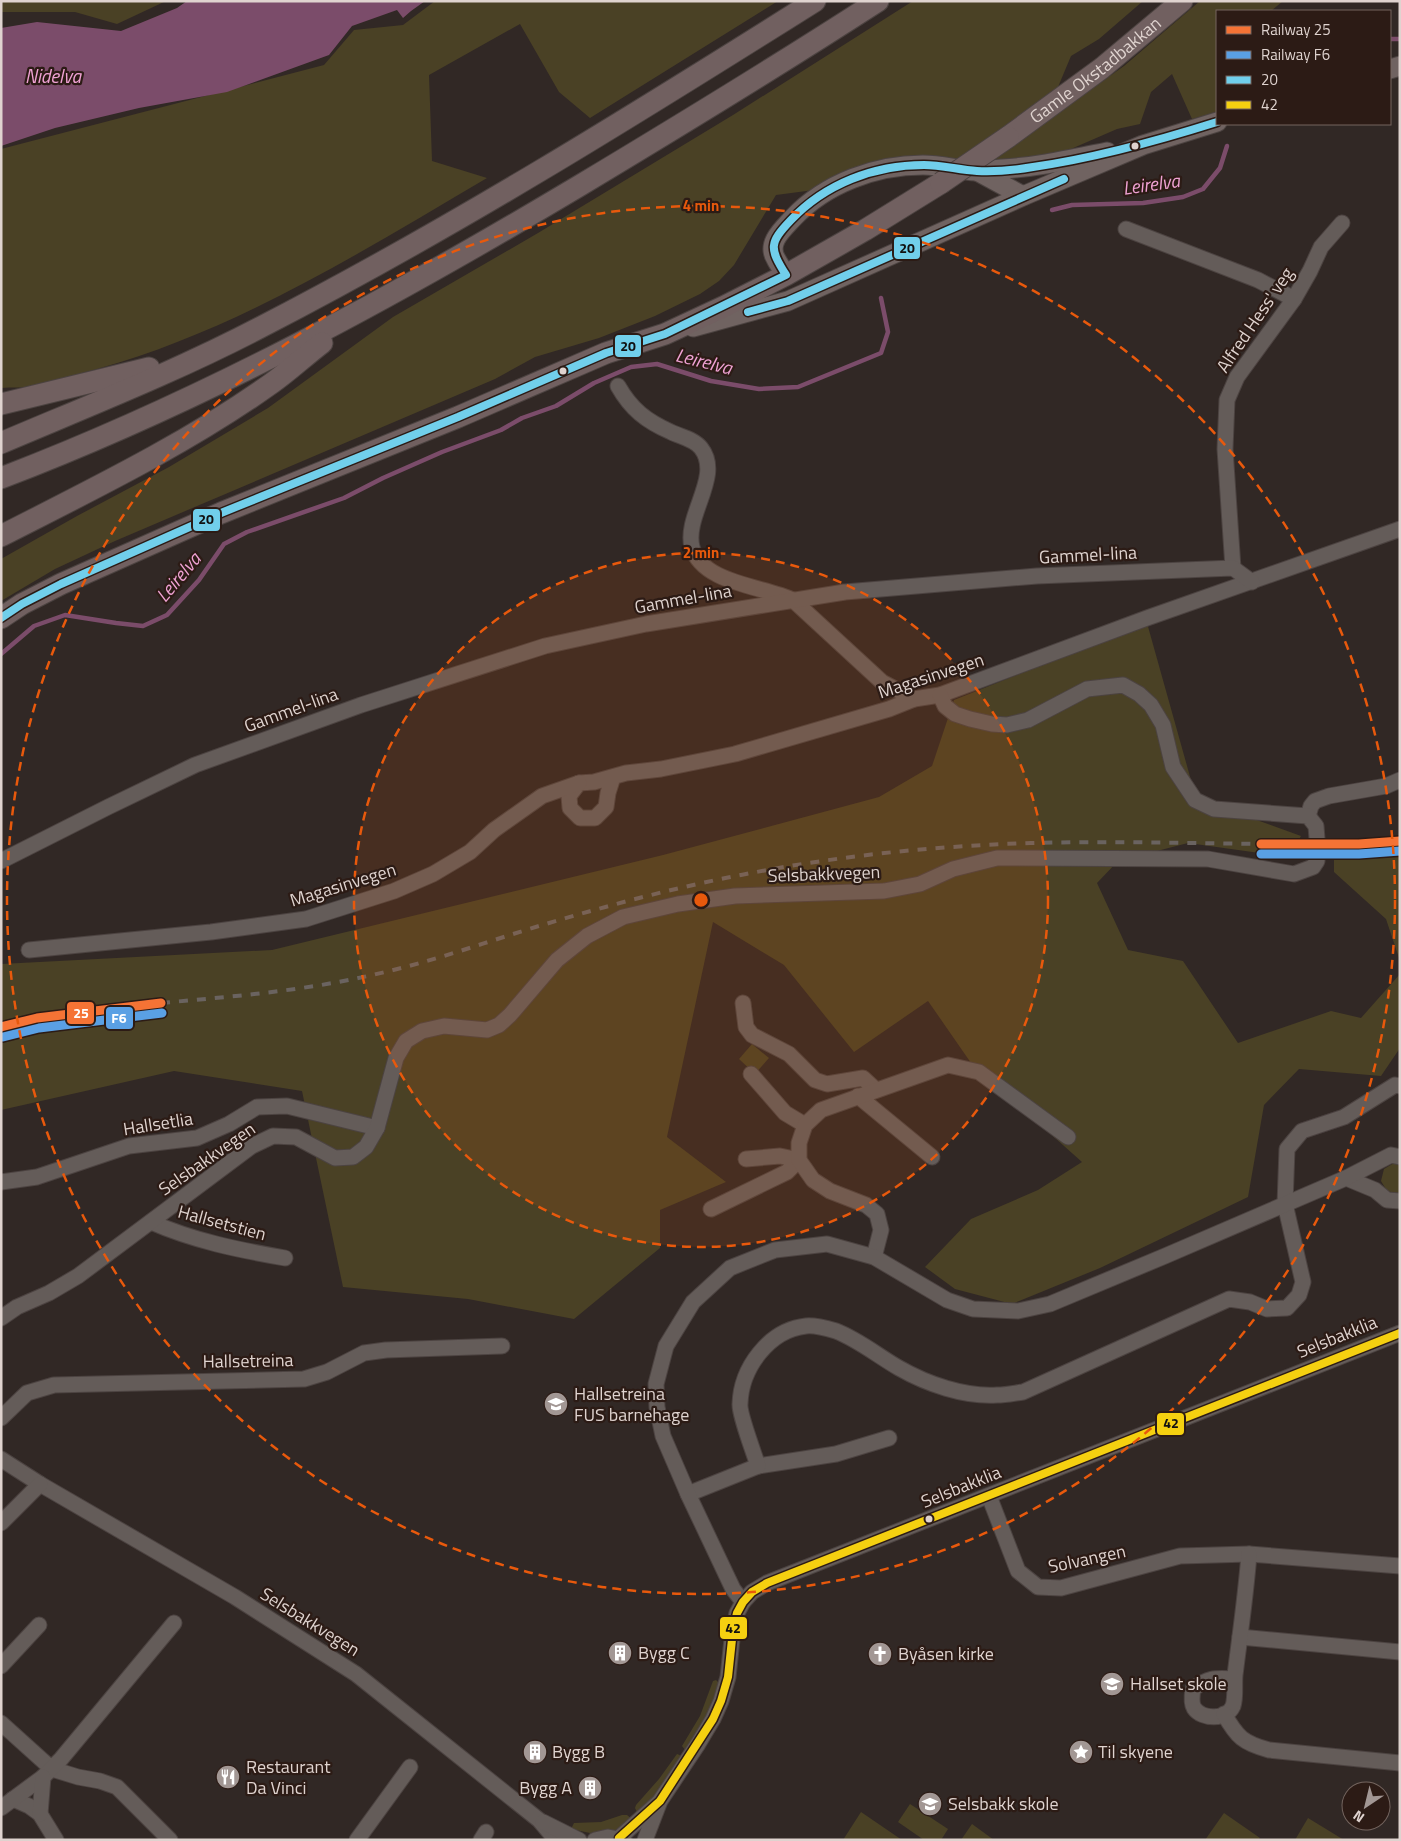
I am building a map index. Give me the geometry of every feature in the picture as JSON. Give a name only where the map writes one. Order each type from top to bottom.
[{"type":"highway","points":[[1,443],[260,328],[427,237],[701,73],[815,1]]},
{"type":"highway","points":[[1,478],[99,438],[186,399],[271,358],[359,312],[434,271],[586,182],[878,1]]},
{"type":"highway","name":"Gamle Okstadbakkan","points":[[786,275],[865,230],[1008,137],[1102,68],[1182,1]]},
{"type":"highway","points":[[1,618],[22,604],[61,584],[221,513],[458,417],[606,353],[665,334],[786,275]]},
{"type":"highway","points":[[1,536],[121,474],[205,426],[272,383],[359,312]]},
{"type":"highway","points":[[1,404],[205,354]]},
{"type":"main road","points":[[665,334],[788,301],[1023,196],[1142,146],[1216,122]]},
{"type":"main road","points":[[786,275],[775,258],[773,252],[774,243],[799,212],[833,188],[856,177],[880,169],[900,166],[924,165],[977,171],[1033,167],[1142,146]]},
{"type":"main road","points":[[977,171],[1023,196]]},
{"type":"street","name":"Alfred Hess' veg","points":[[1233,568],[1225,449],[1227,400],[1237,377],[1294,299],[1310,271],[1321,246],[1342,223]]},
{"type":"street","points":[[1126,230],[1258,280],[1294,299]]},
{"type":"street","points":[[618,386],[625,400],[633,409],[652,422],[694,442],[702,449],[707,461],[707,478],[693,519],[690,535],[693,549],[703,564],[716,575],[738,583],[779,593],[793,600],[882,682],[914,699]]},
{"type":"street","points":[[1233,568],[1252,582],[1400,530]]},
{"type":"street","name":"Gammel-lina","points":[[1,861],[108,806],[195,765],[361,705],[546,646],[646,624],[846,592],[1037,576],[1233,568]]},
{"type":"street","name":"Magasinvegen","points":[[29,950],[211,932],[306,919],[394,891],[433,874],[470,852],[494,830],[542,796],[579,783],[594,782],[626,773],[661,769],[736,754],[889,709],[914,699],[940,695],[1147,618],[1252,582]]},
{"type":"street","points":[[940,695],[945,706],[955,714],[992,724],[1007,725],[1028,720],[1086,689],[1123,685],[1139,694],[1151,705],[1163,725],[1172,767],[1195,800],[1214,809],[1308,816],[1314,801],[1329,796],[1386,786],[1400,780]]},
{"type":"street","points":[[579,783],[569,796],[570,808],[580,818],[595,818],[606,807],[613,777]]},
{"type":"street","name":"Selsbakkvegen","points":[[1,1318],[17,1307],[49,1293],[78,1276],[252,1146],[273,1136],[296,1137],[335,1158],[353,1157],[366,1147],[376,1128],[396,1058],[406,1041],[422,1030],[444,1026],[487,1030],[499,1025],[510,1015],[557,960],[587,936],[623,917],[678,904],[735,896],[884,891],[920,884],[953,869],[997,858],[1208,859],[1294,874],[1313,867],[1317,861],[1316,826],[1308,816]]},
{"type":"street","points":[[743,1003],[746,1027],[752,1036],[789,1054],[815,1080],[827,1084],[863,1078],[876,1090]]},
{"type":"street","points":[[874,1257],[881,1230],[877,1214],[866,1205],[830,1191],[813,1180],[799,1160],[800,1143],[805,1125],[821,1110],[948,1065],[979,1072],[1068,1137]]},
{"type":"street","points":[[751,1074],[785,1113],[805,1125]]},
{"type":"street","points":[[758,1466],[739,1405],[745,1376],[760,1351],[782,1334],[807,1326],[835,1331],[859,1342],[899,1368],[936,1385],[970,1394],[997,1396],[1024,1392],[1229,1299],[1250,1302],[1267,1309],[1287,1308],[1299,1295],[1303,1282],[1285,1204],[1287,1149],[1302,1131],[1344,1117],[1395,1085],[1400,1086]]},
{"type":"street","points":[[858,1096],[932,1157]]},
{"type":"street","name":"Hallsetlia","points":[[1,1182],[36,1178],[135,1144],[197,1138],[229,1124],[257,1107],[287,1106],[376,1128]]},
{"type":"street","points":[[743,1602],[733,1589],[662,1436],[657,1407],[656,1384],[666,1346],[693,1302],[730,1268],[775,1250],[827,1244],[874,1257],[947,1300],[973,1309],[1018,1311],[1050,1304],[1346,1178],[1391,1155],[1400,1157]]},
{"type":"street","points":[[746,1160],[780,1156],[799,1160]]},
{"type":"street","points":[[711,1210],[787,1172],[799,1160]]},
{"type":"street","points":[[1346,1178],[1375,1190],[1387,1200],[1400,1201]]},
{"type":"street","name":"Hallsetstien","points":[[151,1222],[196,1239],[285,1258]]},
{"type":"street","name":"Selsbakklia","points":[[621,1839],[660,1800],[713,1719],[728,1677],[733,1630],[737,1613],[743,1602],[752,1592],[767,1583],[1400,1333]]},
{"type":"street","name":"Hallsetreina","points":[[1,1418],[27,1393],[54,1384],[304,1379],[327,1372],[364,1353],[386,1350],[502,1346]]},
{"type":"street","points":[[688,1494],[758,1466],[836,1454],[889,1438]]},
{"type":"street","name":"Selsbakkvegen","points":[[1,1459],[40,1484],[235,1597],[356,1674],[540,1820],[579,1840]]},
{"type":"street","points":[[1,1523],[40,1484]]},
{"type":"street","name":"Solvangen","points":[[989,1496],[1018,1571],[1038,1588],[1061,1588],[1180,1556],[1249,1554],[1400,1566]]},
{"type":"street","points":[[1234,1679],[1213,1678],[1204,1681],[1193,1689],[1192,1699],[1194,1708],[1203,1715],[1216,1718],[1224,1714],[1233,1705],[1234,1679],[1249,1554]]},
{"type":"street","points":[[7,1804],[47,1773],[174,1623]]},
{"type":"street","points":[[1,1666],[39,1625]]},
{"type":"street","points":[[1240,1637],[1400,1652]]},
{"type":"street","points":[[1224,1714],[1234,1731],[1250,1745],[1269,1750],[1400,1763]]},
{"type":"street","points":[[1,1723],[47,1773],[100,1780],[117,1787],[170,1840]]},
{"type":"street","points":[[357,1840],[410,1767]]},
{"type":"street","points":[[40,1814],[47,1773]]},
{"type":"street","name":"Selsbakklia","points":[[644,1840],[660,1800]]},
{"type":"street","points":[[7,1804],[29,1806],[40,1814],[56,1840]]},
{"type":"street","name":"Selsbakkvegen","points":[[540,1820],[556,1840]]},
{"type":"street","points":[[595,1840],[608,1837],[621,1839]]},
{"type":"shaded area","points":[[1,1],[166,1],[117,24],[75,12],[1,12]]},
{"type":"shaded area","points":[[435,1],[778,1],[590,118],[559,92],[520,24],[429,75],[432,161],[487,178],[298,286],[200,333],[149,353],[51,382],[31,387],[1,388],[1,149],[324,65],[354,30],[403,25]]},
{"type":"shaded area","points":[[913,1],[1143,1],[1099,39],[1071,56],[1058,87],[998,134],[961,159],[906,157],[814,190],[776,195],[734,265],[719,281],[700,294],[655,316],[599,338],[535,357],[495,379],[115,541],[55,569],[1,601],[1,559],[169,467],[268,408],[393,317],[538,233],[733,115]]},
{"type":"shaded area","points":[[1200,1],[1283,1],[1272,10],[1216,10],[1216,112],[1192,119],[1172,74],[1151,92],[1140,124],[1117,129],[1041,162],[986,164],[1124,66]]},
{"type":"shaded area","points":[[1147,623],[1196,798],[1301,836],[1289,857],[1188,843],[1118,861],[1097,883],[1128,950],[1183,961],[1238,1043],[1331,1011],[1361,1018],[1400,974],[1400,1048],[1381,1076],[1299,1069],[1264,1105],[1248,1197],[1100,1268],[1012,1304],[955,1289],[925,1267],[971,1219],[1038,1190],[1082,1162],[971,1063],[928,1001],[854,1052],[784,965],[713,922],[667,1137],[726,1182],[660,1210],[660,1248],[574,1319],[468,1299],[343,1287],[302,1091],[174,1071],[1,1110],[1,964],[272,950],[663,855],[879,797],[932,766],[954,700]]},
{"type":"shaded area","points":[[1400,848],[1400,961],[1386,919],[1334,872],[1334,853]]},
{"type":"shaded area","points":[[752,1044],[769,1058],[755,1074],[739,1059]]},
{"type":"shaded area","points":[[1394,1163],[1400,1164],[1400,1193],[1398,1194],[1387,1191],[1381,1181],[1384,1169]]},
{"type":"shaded area","points":[[716,1680],[720,1684],[709,1710],[686,1751],[682,1746],[700,1716],[713,1681]]},
{"type":"shaded area","points":[[677,1754],[682,1756],[664,1784],[638,1814],[635,1808],[636,1805],[659,1779]]},
{"type":"shaded area","points":[[910,1804],[948,1829],[941,1840],[924,1840],[898,1822]]},
{"type":"shaded area","points":[[861,1812],[902,1840],[843,1840]]},
{"type":"shaded area","points":[[1224,1813],[1260,1838],[1258,1840],[1205,1840]]},
{"type":"shaded area","points":[[627,1815],[633,1820],[617,1831],[610,1830],[590,1833],[571,1829],[574,1823],[601,1822]]},
{"type":"shaded area","points":[[1308,1818],[1344,1840],[1295,1840]]},
{"type":"shaded area","points":[[972,1824],[994,1840],[961,1840]]},
{"type":"water","name":"Nidelva","points":[[187,1],[425,1],[403,18],[397,10],[352,26],[329,55],[227,92],[139,108],[55,128],[1,146],[1,28],[37,22],[121,31],[177,8]]},
{"type":"waterway","name":"Leirelva","points":[[1391,39],[1400,39]]},
{"type":"waterway","name":"Leirelva","points":[[1052,210],[1072,205],[1143,203],[1183,197],[1203,189],[1220,168],[1227,146]]},
{"type":"waterway","name":"Leirelva","points":[[1,654],[34,626],[65,615],[143,626],[167,615],[199,580],[224,544],[247,532],[344,498],[383,478],[442,452],[501,430],[522,418],[556,406],[594,383],[631,367],[657,364],[711,381],[759,389],[798,387],[881,353],[888,332],[881,298]]},
{"type":"railway","points":[[161,1003],[276,991],[361,978],[427,961],[589,911],[716,880],[813,862],[921,849],[994,844],[1088,842],[1261,844]]},
{"type":"rail line","name":"25","points":[[1261,844],[1359,844],[1400,841]]},
{"type":"rail line","name":"F6","points":[[1261,854],[1359,854],[1400,851]]},
{"type":"rail line","name":"25","points":[[1,1027],[37,1018],[161,1003]]},
{"type":"rail line","name":"F6","points":[[3,1037],[39,1028],[162,1013]]},
{"type":"transit line","name":"20","points":[[1,618],[22,604],[61,584],[221,513],[458,417],[606,353],[665,334],[786,275],[774,252],[775,240],[804,207],[819,196],[852,179],[869,173],[905,166],[931,165],[984,171],[1026,168],[1103,154],[1216,122]]},
{"type":"transit line","name":"20","points":[[748,312],[788,301],[1064,179]]},
{"type":"transit line","name":"42","points":[[619,1838],[660,1801],[713,1719],[728,1677],[733,1630],[737,1613],[743,1602],[752,1592],[767,1583],[1400,1333]]},
{"type":"place","name":"Hallsetreina FUS barnehage","points":[[556,1404]]},
{"type":"place","name":"Bygg C","points":[[620,1653]]},
{"type":"place","name":"Byåsen kirke","points":[[880,1654]]},
{"type":"place","name":"Hallset skole","points":[[1112,1684]]},
{"type":"place","name":"Bygg B","points":[[535,1752]]},
{"type":"place","name":"Til skyene","points":[[1081,1752]]},
{"type":"place","name":"Restaurant Da Vinci","points":[[228,1777]]},
{"type":"place","name":"Bygg A","points":[[590,1788]]},
{"type":"place","name":"Selsbakk skole","points":[[930,1804]]}]
